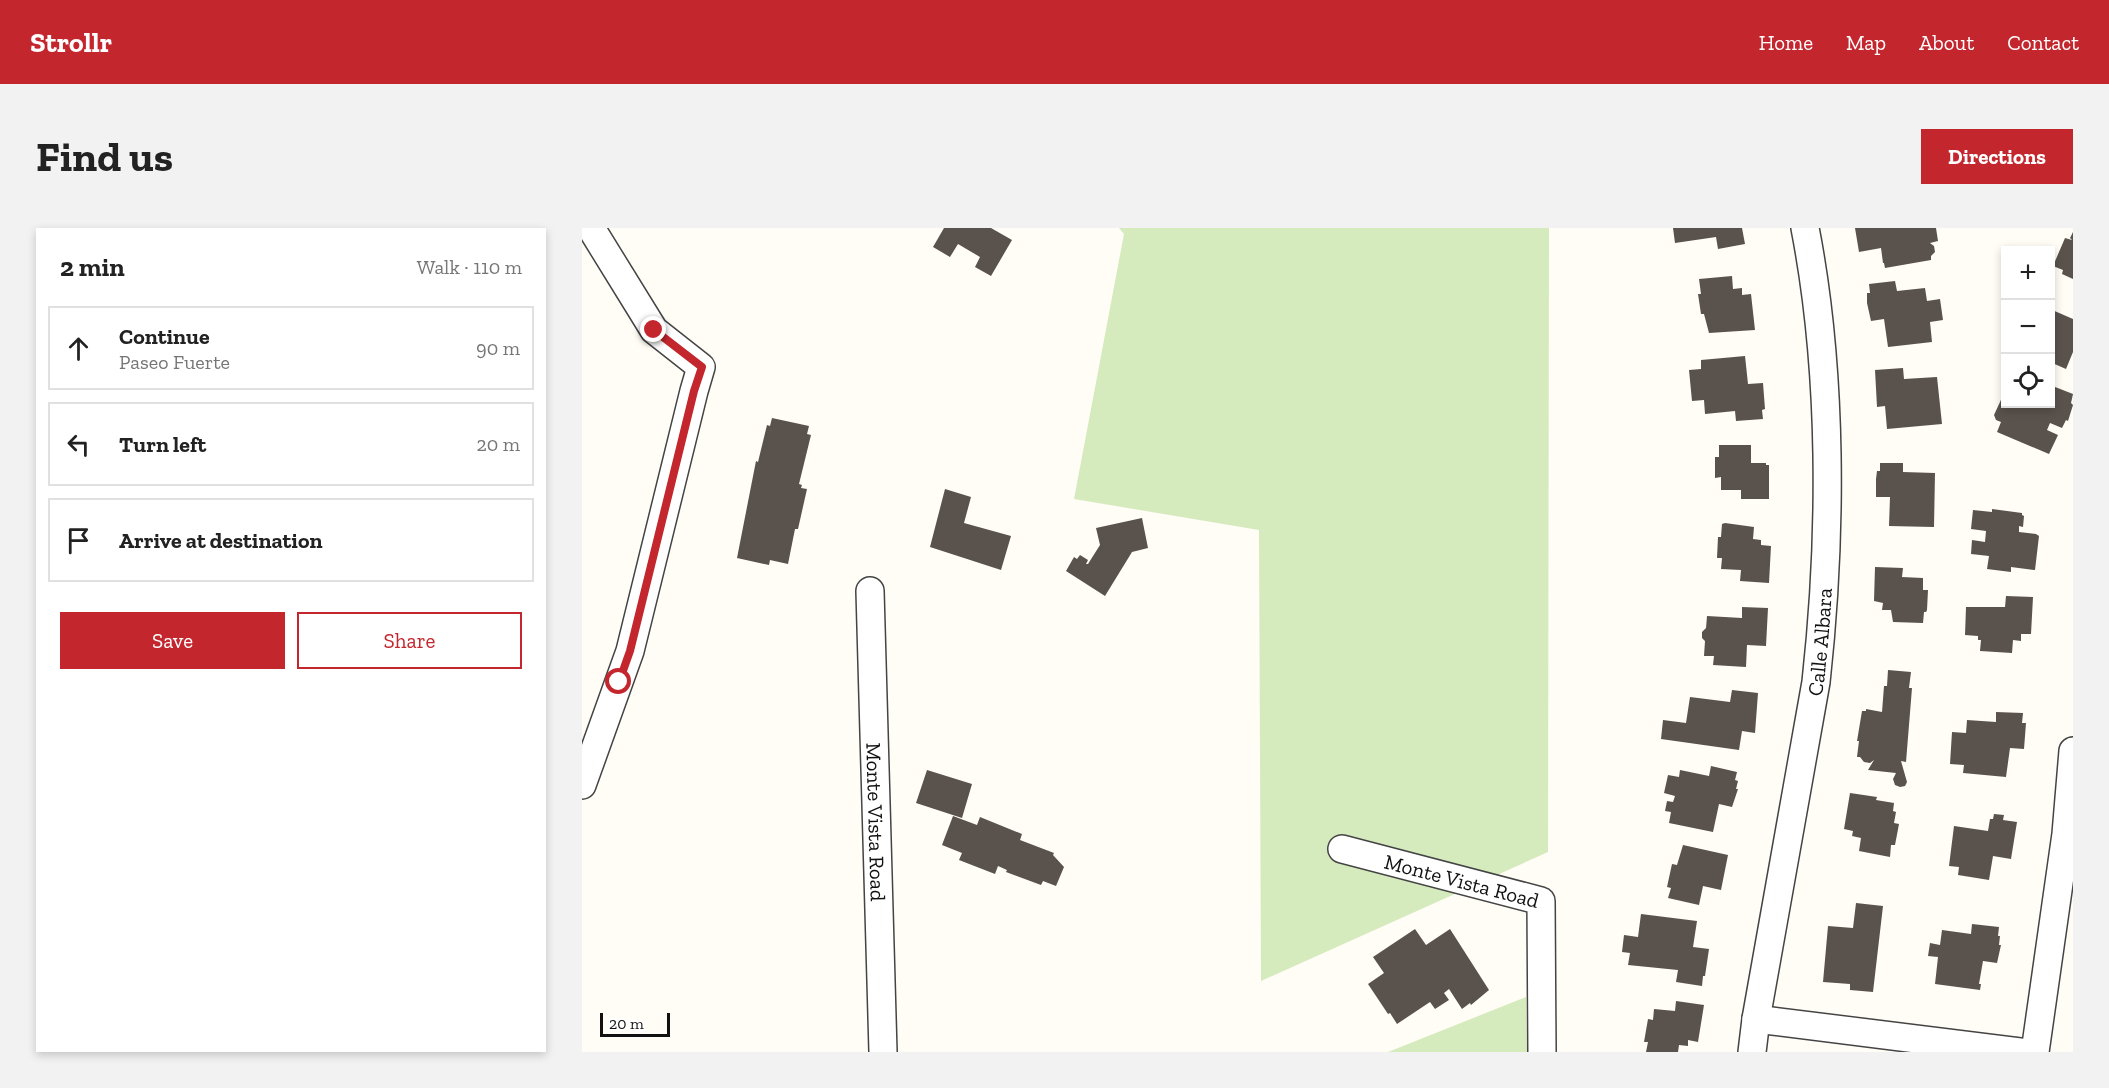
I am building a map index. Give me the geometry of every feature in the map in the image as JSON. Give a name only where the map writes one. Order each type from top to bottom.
[{"type":"street","points":[[582,785],[630,651],[694,391],[702,367],[654,330],[591,228]]},
{"type":"street","name":"Calle Albara","points":[[1752,1052],[1755,1019],[1816,682],[1822,631],[1827,480],[1824,402],[1817,314],[1805,228]]},
{"type":"street","name":"Monte Vista Road","points":[[870,591],[883,1052]]},
{"type":"street","points":[[2035,1052],[2069,835],[2073,751]]},
{"type":"street","name":"Monte Vista Road","points":[[1342,849],[1541,901],[1542,1052]]},
{"type":"street","points":[[1755,1019],[2020,1052]]},
{"type":"green space","points":[[1119,228],[1549,228],[1548,852],[1261,981],[1259,530],[1074,499],[1124,234]]},
{"type":"green space","points":[[1526,997],[1527,1052],[1388,1052]]},
{"type":"building","points":[[944,228],[991,228],[1012,240],[991,276],[975,267],[980,257],[958,244],[950,257],[933,247]]},
{"type":"building","points":[[1673,228],[1742,228],[1745,244],[1718,249],[1716,237],[1675,243]]},
{"type":"building","points":[[1855,228],[1936,228],[1938,241],[1930,243],[1934,246],[1935,252],[1931,260],[1885,268],[1881,248],[1859,252]]},
{"type":"building","points":[[2073,232],[2073,279],[2062,274],[2063,270],[2055,267],[2065,238],[2072,240],[2070,238]]},
{"type":"building","points":[[1732,276],[1733,289],[1742,288],[1742,295],[1751,294],[1755,330],[1709,333],[1704,314],[1701,314],[1698,294],[1701,294],[1699,279]]},
{"type":"building","points":[[1895,281],[1897,291],[1925,288],[1927,301],[1940,299],[1943,320],[1930,322],[1932,342],[1888,347],[1884,319],[1871,321],[1867,303],[1867,293],[1870,293],[1869,284]]},
{"type":"building","points":[[2055,311],[2073,319],[2073,352],[2066,369],[2055,364]]},
{"type":"building","points":[[1745,356],[1748,384],[1763,383],[1765,409],[1762,410],[1763,419],[1736,421],[1735,411],[1705,414],[1704,400],[1692,401],[1689,370],[1701,369],[1701,360]]},
{"type":"building","points":[[1903,368],[1904,379],[1937,377],[1942,424],[1887,429],[1885,406],[1877,407],[1875,370]]},
{"type":"building","points":[[2055,387],[2073,394],[2071,403],[2073,405],[2068,421],[2066,420],[2062,428],[2050,423],[2047,430],[2058,435],[2049,454],[1997,432],[2001,422],[1996,420],[1994,415],[2001,400],[2001,408],[2055,408]]},
{"type":"building","points":[[772,418],[809,426],[807,434],[811,435],[799,484],[802,485],[801,488],[807,489],[798,529],[795,529],[788,564],[770,560],[769,565],[737,558],[756,461],[758,462],[767,425],[770,426]]},
{"type":"building","points":[[1719,445],[1751,445],[1751,463],[1769,465],[1769,499],[1741,499],[1741,490],[1721,490],[1721,477],[1715,478],[1715,457],[1719,457]]},
{"type":"building","points":[[1880,463],[1903,463],[1903,472],[1935,473],[1934,527],[1889,526],[1890,497],[1876,497],[1876,479],[1877,471],[1880,471]]},
{"type":"building","points":[[945,489],[971,497],[964,523],[1011,536],[1001,570],[930,547]]},
{"type":"building","points":[[1992,509],[2022,513],[2023,527],[2019,526],[2019,532],[2039,536],[2035,570],[2011,567],[2011,572],[1987,569],[1989,556],[1971,554],[1972,540],[1985,542],[1986,531],[1971,529],[1973,510],[1992,512]]},
{"type":"building","points":[[1142,518],[1148,548],[1132,552],[1105,596],[1066,571],[1074,557],[1077,559],[1080,555],[1088,560],[1086,564],[1088,564],[1100,545],[1096,528]]},
{"type":"building","points":[[1722,524],[1754,527],[1753,539],[1761,540],[1761,545],[1771,546],[1769,583],[1740,581],[1741,570],[1721,569],[1722,558],[1717,558],[1718,537],[1721,537]]},
{"type":"building","points":[[1875,567],[1903,568],[1902,577],[1923,578],[1923,590],[1928,590],[1927,610],[1924,612],[1923,623],[1893,622],[1891,610],[1882,610],[1883,603],[1874,601]]},
{"type":"building","points":[[2006,596],[2033,597],[2031,634],[2021,634],[2021,641],[2013,640],[2012,653],[1980,651],[1981,640],[1978,640],[1978,636],[1965,635],[1966,607],[2005,607]]},
{"type":"building","points":[[1742,607],[1768,608],[1766,646],[1747,645],[1746,667],[1713,665],[1714,656],[1704,656],[1705,641],[1702,638],[1702,632],[1706,628],[1707,616],[1742,618]]},
{"type":"building","points":[[1888,670],[1911,672],[1909,688],[1912,688],[1906,762],[1901,761],[1907,782],[1905,786],[1900,787],[1895,785],[1893,779],[1896,773],[1868,770],[1874,760],[1870,763],[1864,762],[1857,757],[1862,711],[1866,709],[1882,712]]},
{"type":"building","points":[[1732,690],[1758,693],[1755,733],[1742,731],[1739,750],[1661,739],[1663,720],[1686,723],[1690,697],[1730,702]]},
{"type":"building","points":[[1996,712],[2023,713],[2022,723],[2026,723],[2024,749],[2010,748],[2006,777],[1963,773],[1964,765],[1950,764],[1952,732],[1966,733],[1967,720],[1996,722]]},
{"type":"building","points":[[1711,766],[1737,772],[1735,780],[1738,781],[1736,789],[1738,789],[1732,807],[1719,804],[1713,832],[1669,823],[1671,812],[1665,811],[1667,801],[1673,802],[1675,796],[1664,793],[1668,775],[1679,777],[1680,770],[1709,776]]},
{"type":"building","points":[[927,770],[972,784],[962,818],[916,803]]},
{"type":"building","points":[[1850,793],[1877,797],[1876,800],[1894,803],[1893,811],[1896,812],[1894,823],[1899,824],[1895,845],[1891,845],[1890,857],[1859,851],[1861,838],[1852,836],[1853,831],[1844,829]]},
{"type":"building","points":[[1994,814],[2004,815],[2003,820],[2017,822],[2011,859],[1993,856],[1989,880],[1958,875],[1959,867],[1949,866],[1954,826],[1988,831],[1990,819],[1993,819]]},
{"type":"building","points":[[953,816],[977,825],[980,817],[1022,834],[1020,840],[1054,853],[1053,855],[1064,867],[1056,886],[1043,881],[1041,885],[1006,872],[1007,870],[998,866],[995,874],[959,860],[962,853],[942,845]]},
{"type":"building","points":[[1683,845],[1728,855],[1721,890],[1703,886],[1699,905],[1668,898],[1671,888],[1667,887],[1672,864],[1677,865]]},
{"type":"building","points":[[1856,903],[1883,906],[1873,992],[1850,990],[1850,984],[1823,982],[1828,926],[1853,928]]},
{"type":"building","points":[[1641,914],[1697,921],[1693,947],[1709,949],[1702,986],[1676,982],[1678,970],[1628,965],[1630,953],[1622,952],[1624,935],[1638,937]]},
{"type":"building","points":[[1972,924],[1999,927],[1999,945],[2001,945],[1997,963],[1983,961],[1980,990],[1935,984],[1938,957],[1928,956],[1930,943],[1940,945],[1942,930],[1971,934]]},
{"type":"building","points":[[1415,929],[1426,945],[1450,929],[1489,990],[1471,1005],[1470,1003],[1462,1009],[1449,989],[1444,993],[1449,1000],[1435,1009],[1430,1002],[1397,1024],[1368,984],[1384,973],[1373,957]]},
{"type":"building","points":[[1676,1001],[1704,1005],[1698,1042],[1688,1040],[1688,1046],[1679,1045],[1678,1052],[1646,1052],[1648,1042],[1644,1042],[1648,1019],[1653,1020],[1654,1009],[1675,1011]]},
{"type":"route","points":[[619,682],[630,651],[694,391],[702,367],[654,330]]}]
